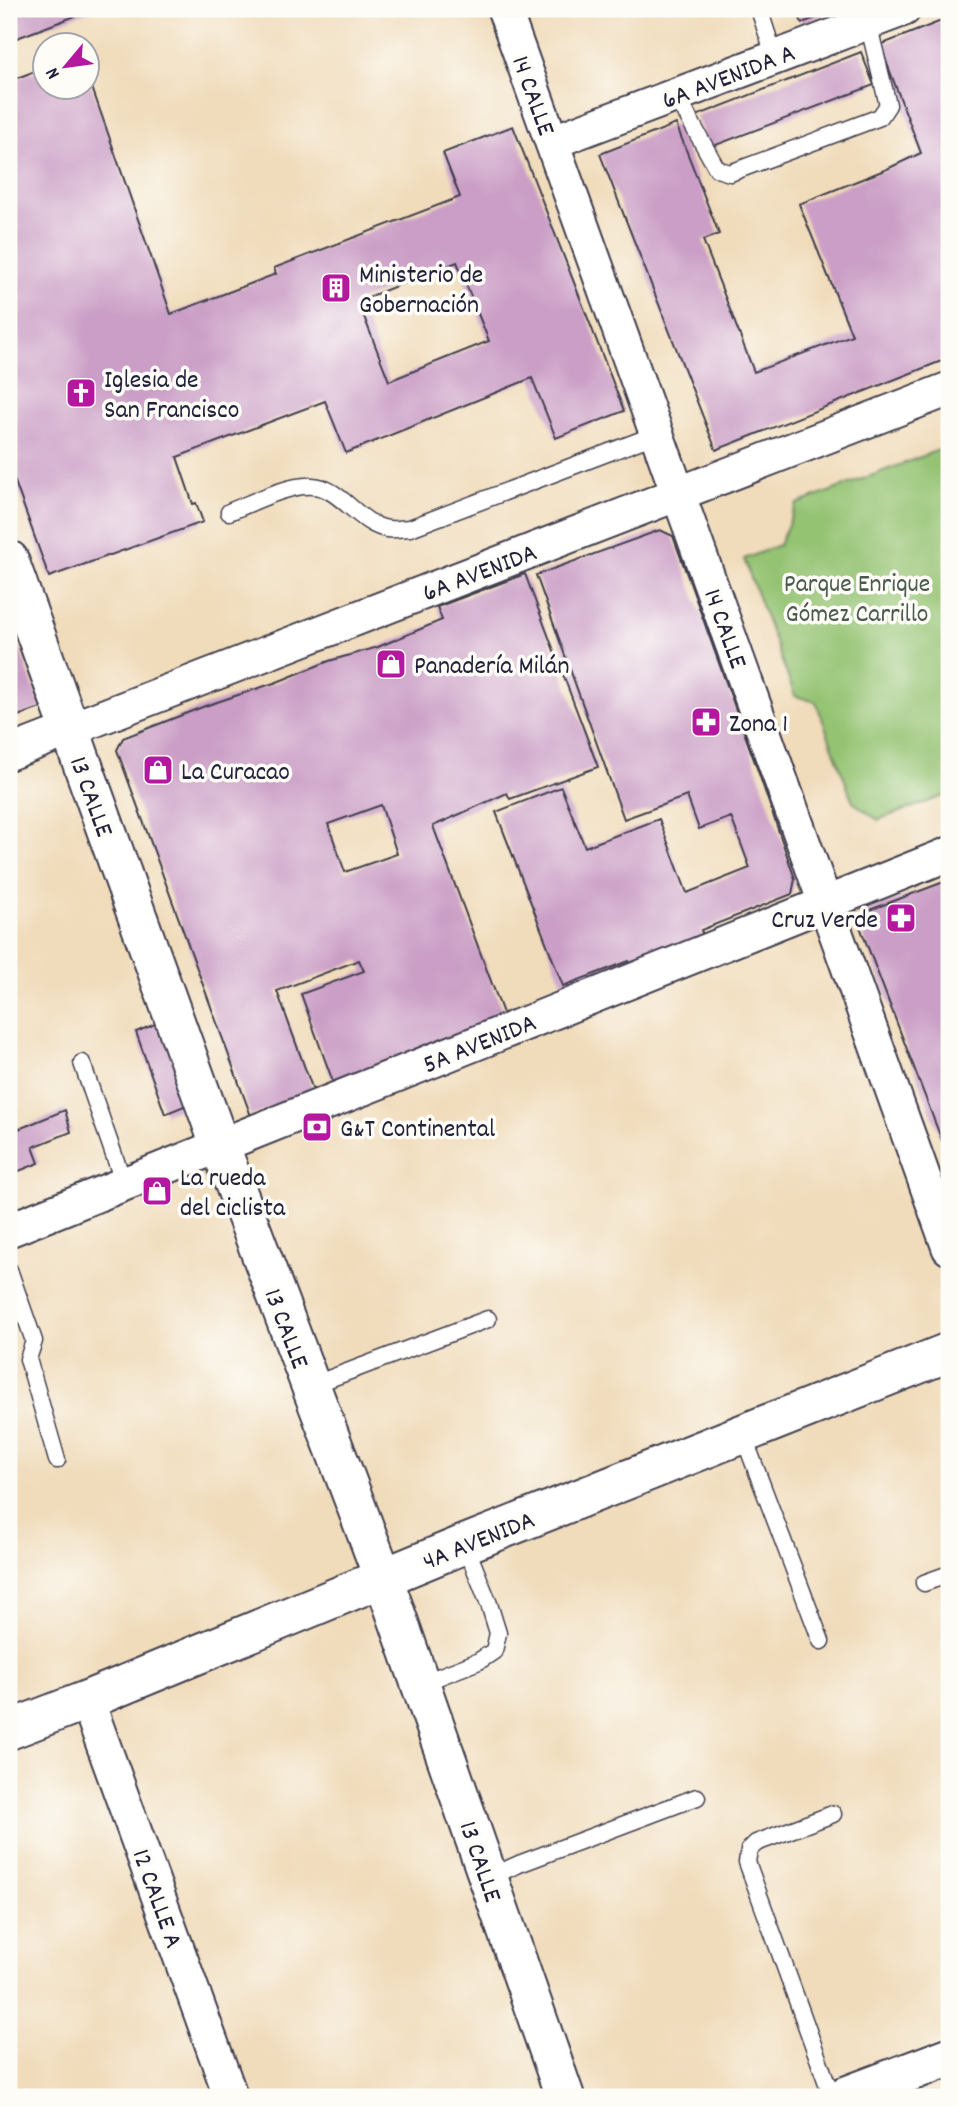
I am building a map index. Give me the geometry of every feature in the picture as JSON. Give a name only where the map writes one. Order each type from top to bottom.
[{"type":"street","name":"14 CALLE","points":[[504,9],[949,1248]]},
{"type":"street","name":"6A AVENIDA A","points":[[552,142],[904,9]]},
{"type":"street","name":"6A AVENIDA","points":[[9,753],[949,389]]},
{"type":"street","name":"13 CALLE","points":[[9,560],[220,1146],[383,1577],[565,2097]]},
{"type":"street","name":"5A AVENIDA","points":[[9,1230],[949,854]]},
{"type":"street","name":"4A AVENIDA","points":[[9,1730],[465,1544],[949,1352]]},
{"type":"street","name":"12 CALLE A","points":[[88,1700],[231,2097]]},
{"type":"street","points":[[843,2097],[949,2057]]},
{"type":"lane","points":[[759,9],[775,58]]},
{"type":"lane","points":[[676,95],[718,169],[730,173],[880,117],[888,105],[868,23]]},
{"type":"lane","points":[[229,512],[292,488],[314,485],[334,494],[363,517],[386,529],[410,528],[657,434]]},
{"type":"lane","points":[[82,1063],[124,1184]]},
{"type":"lane","points":[[9,1270],[34,1341],[28,1359],[57,1460]]},
{"type":"lane","points":[[310,1386],[488,1319]]},
{"type":"lane","points":[[743,1435],[821,1641]]},
{"type":"lane","points":[[420,1684],[479,1661],[494,1651],[498,1633],[465,1544]]},
{"type":"lane","points":[[924,1583],[949,1574]]},
{"type":"lane","points":[[488,1878],[697,1797]]},
{"type":"lane","points":[[832,1814],[756,1843],[749,1850],[747,1862],[832,2097]]},
{"type":"green space","name":"Parque Enrique Gómez Carrillo","points":[[949,446],[949,794],[878,820],[853,802],[816,702],[795,696],[744,559],[779,545],[797,504]]},
{"type":"building","points":[[9,9],[94,9],[32,32],[9,41]]},
{"type":"building","points":[[796,9],[840,9],[802,23]]},
{"type":"building","points":[[949,18],[949,358],[716,450],[600,154],[676,124],[719,234],[703,240],[754,372],[852,335],[799,204],[921,153],[880,45]]},
{"type":"building","points":[[861,52],[874,85],[708,148],[696,116]]},
{"type":"building","points":[[32,72],[32,102],[97,102],[171,314],[276,274],[274,268],[460,197],[443,153],[513,126],[624,411],[556,438],[532,378],[346,453],[325,401],[177,457],[193,504],[196,503],[203,522],[49,577],[9,465],[9,81]],"holes":[[[457,262],[489,341],[389,381],[358,301]]]},
{"type":"building","points":[[660,530],[673,536],[795,879],[792,894],[701,930],[704,938],[631,966],[629,961],[563,986],[496,812],[561,787],[585,847],[659,819],[687,893],[750,868],[731,817],[699,829],[687,796],[624,819],[536,575]]},
{"type":"building","points":[[525,574],[598,767],[510,799],[507,793],[433,826],[504,1016],[333,1082],[301,994],[364,971],[359,960],[277,991],[314,1093],[251,1116],[117,750],[123,738],[329,661],[378,647],[442,620],[437,607]],"holes":[[[381,805],[397,854],[345,872],[328,824]]]},
{"type":"building","points":[[9,618],[41,708],[9,719]]},
{"type":"building","points":[[949,880],[949,1159],[859,924],[867,911]]},
{"type":"building","points":[[160,1022],[189,1104],[165,1114],[136,1032]]},
{"type":"building","points":[[65,1110],[71,1132],[33,1147],[39,1163],[9,1175],[9,1133]]},
{"type":"place","name":"Ministerio de Gobernación","points":[[336,288]]},
{"type":"place","name":"Iglesia de San Francisco","points":[[81,393]]},
{"type":"place","name":"Panadería Milán","points":[[391,664]]},
{"type":"place","name":"Zona 1","points":[[706,722]]},
{"type":"place","name":"La Curacao","points":[[158,770]]},
{"type":"place","name":"Cruz Verde","points":[[901,918]]},
{"type":"place","name":"G&T Continental","points":[[317,1127]]},
{"type":"place","name":"La rueda del ciclista","points":[[157,1191]]}]
